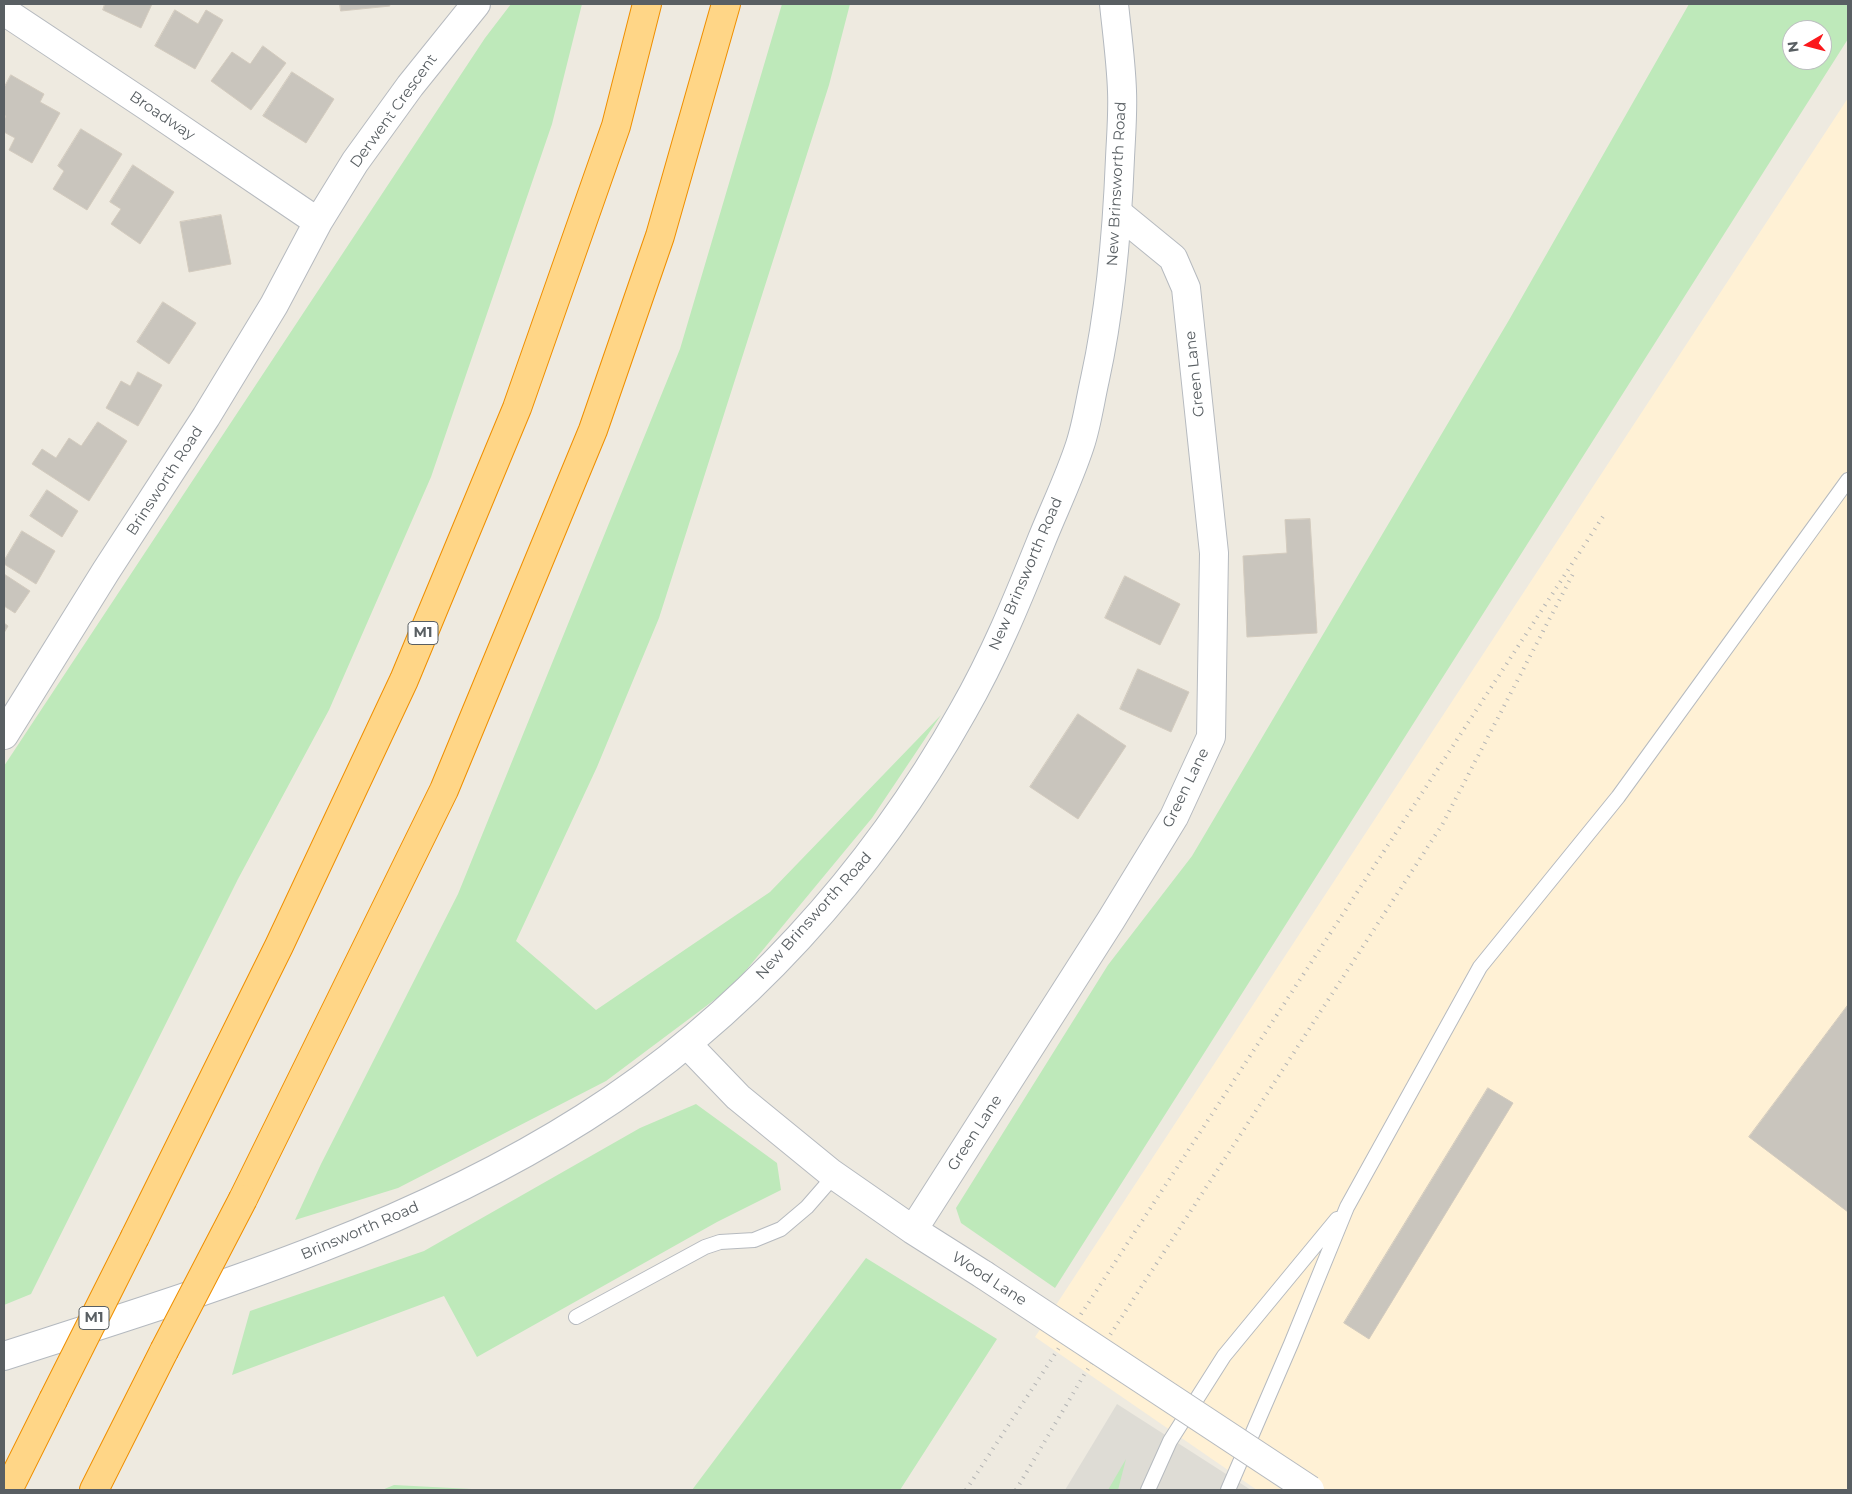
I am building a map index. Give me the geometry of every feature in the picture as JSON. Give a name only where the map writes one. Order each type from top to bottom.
[{"type":"highway","name":"M1","points":[[8,1490],[279,946],[404,680],[517,408],[616,126],[647,4]]},
{"type":"highway","points":[[94,1490],[243,1199],[444,790],[593,430],[660,236],[726,4]]},
{"type":"street","name":"Derwent Crescent","points":[[318,222],[355,162],[410,86],[476,4]]},
{"type":"street","name":"New Brinsworth Road","points":[[687,1044],[759,979],[829,903],[880,841],[922,779],[964,710],[1004,631],[1081,444],[1106,329],[1118,214],[1122,93],[1114,4]]},
{"type":"street","name":"Broadway","points":[[5,14],[318,222]]},
{"type":"street","name":"Green Lane","points":[[913,1230],[1111,920],[1169,825],[1211,737],[1214,553],[1186,288],[1173,258],[1118,214]]},
{"type":"street","name":"Brinsworth Road","points":[[4,735],[106,571],[206,417],[274,304],[318,222]]},
{"type":"street","name":"Brinsworth Road","points":[[4,1356],[266,1269],[398,1216],[465,1184],[565,1130],[617,1097],[687,1044]]},
{"type":"street","name":"Wood Lane","points":[[687,1044],[738,1097],[834,1176],[913,1230],[1310,1490]]},
{"type":"lane","points":[[1228,1490],[1347,1208],[1480,966],[1618,797],[1848,480]]},
{"type":"lane","points":[[576,1317],[705,1247],[727,1241],[754,1240],[781,1229],[807,1208],[834,1176]]},
{"type":"lane","points":[[1148,1490],[1170,1441],[1224,1356],[1347,1208]]},
{"type":"shaded area","points":[[1848,98],[1848,1490],[1257,1490],[1035,1337]]},
{"type":"shaded area","points":[[1117,1404],[1251,1490],[1065,1490]]},
{"type":"green space","points":[[511,4],[582,4],[552,124],[431,477],[329,710],[238,879],[31,1294],[4,1305],[4,766],[485,38]]},
{"type":"green space","points":[[782,4],[850,4],[829,85],[659,618],[597,767],[516,941],[596,1010],[770,892],[941,715],[872,818],[733,986],[606,1081],[398,1188],[295,1220],[321,1164],[458,894],[680,349]]},
{"type":"green space","points":[[1689,4],[1848,4],[1848,39],[1832,64],[1832,20],[1782,20],[1782,70],[1828,70],[1055,1288],[961,1223],[956,1208],[1108,965],[1192,856],[1509,320]]},
{"type":"green space","points":[[696,1104],[777,1163],[781,1190],[717,1222],[477,1357],[444,1296],[232,1375],[250,1311],[424,1251],[640,1128]]},
{"type":"green space","points":[[866,1258],[997,1339],[900,1490],[692,1490]]},
{"type":"green space","points":[[1126,1459],[1118,1490],[1108,1490]]},
{"type":"green space","points":[[394,1485],[491,1490],[382,1490]]},
{"type":"building","points":[[105,4],[152,4],[141,28],[103,10]]},
{"type":"building","points":[[340,4],[389,4],[390,6],[341,11]]},
{"type":"building","points":[[175,10],[198,24],[206,10],[223,20],[195,69],[155,46]]},
{"type":"building","points":[[263,46],[286,63],[251,110],[211,81],[232,52],[250,64]]},
{"type":"building","points":[[292,72],[334,99],[306,143],[263,116]]},
{"type":"building","points":[[11,75],[44,94],[40,102],[60,113],[32,163],[9,150],[15,138],[4,132],[6,116],[4,115],[4,88]]},
{"type":"building","points":[[81,129],[122,154],[87,210],[53,189],[64,171],[58,166]]},
{"type":"building","points":[[133,165],[174,192],[140,244],[111,224],[121,209],[110,202]]},
{"type":"building","points":[[221,215],[231,264],[189,272],[180,222]]},
{"type":"building","points":[[163,302],[196,323],[169,364],[137,342]]},
{"type":"building","points":[[138,372],[162,385],[138,426],[106,408],[121,381],[130,386]]},
{"type":"building","points":[[98,422],[127,441],[89,501],[32,464],[42,449],[56,458],[69,438],[81,446]]},
{"type":"building","points":[[47,490],[78,511],[62,537],[30,516]]},
{"type":"building","points":[[1310,519],[1317,633],[1247,637],[1243,556],[1287,553],[1285,520]]},
{"type":"building","points":[[22,531],[55,551],[36,584],[4,564]]},
{"type":"building","points":[[4,574],[30,591],[15,613],[4,606]]},
{"type":"building","points":[[1125,576],[1180,604],[1160,645],[1105,618]]},
{"type":"building","points":[[4,623],[8,626],[4,633]]},
{"type":"building","points":[[1138,669],[1189,692],[1171,732],[1120,709]]},
{"type":"building","points":[[1078,714],[1126,746],[1078,819],[1030,787]]},
{"type":"building","points":[[1848,1005],[1848,1212],[1749,1137]]},
{"type":"building","points":[[1488,1088],[1513,1103],[1369,1339],[1344,1323]]},
{"type":"railway","points":[[966,1490],[1604,515]]},
{"type":"railway","points":[[1016,1490],[1084,1375],[1442,825],[1575,570]]}]
